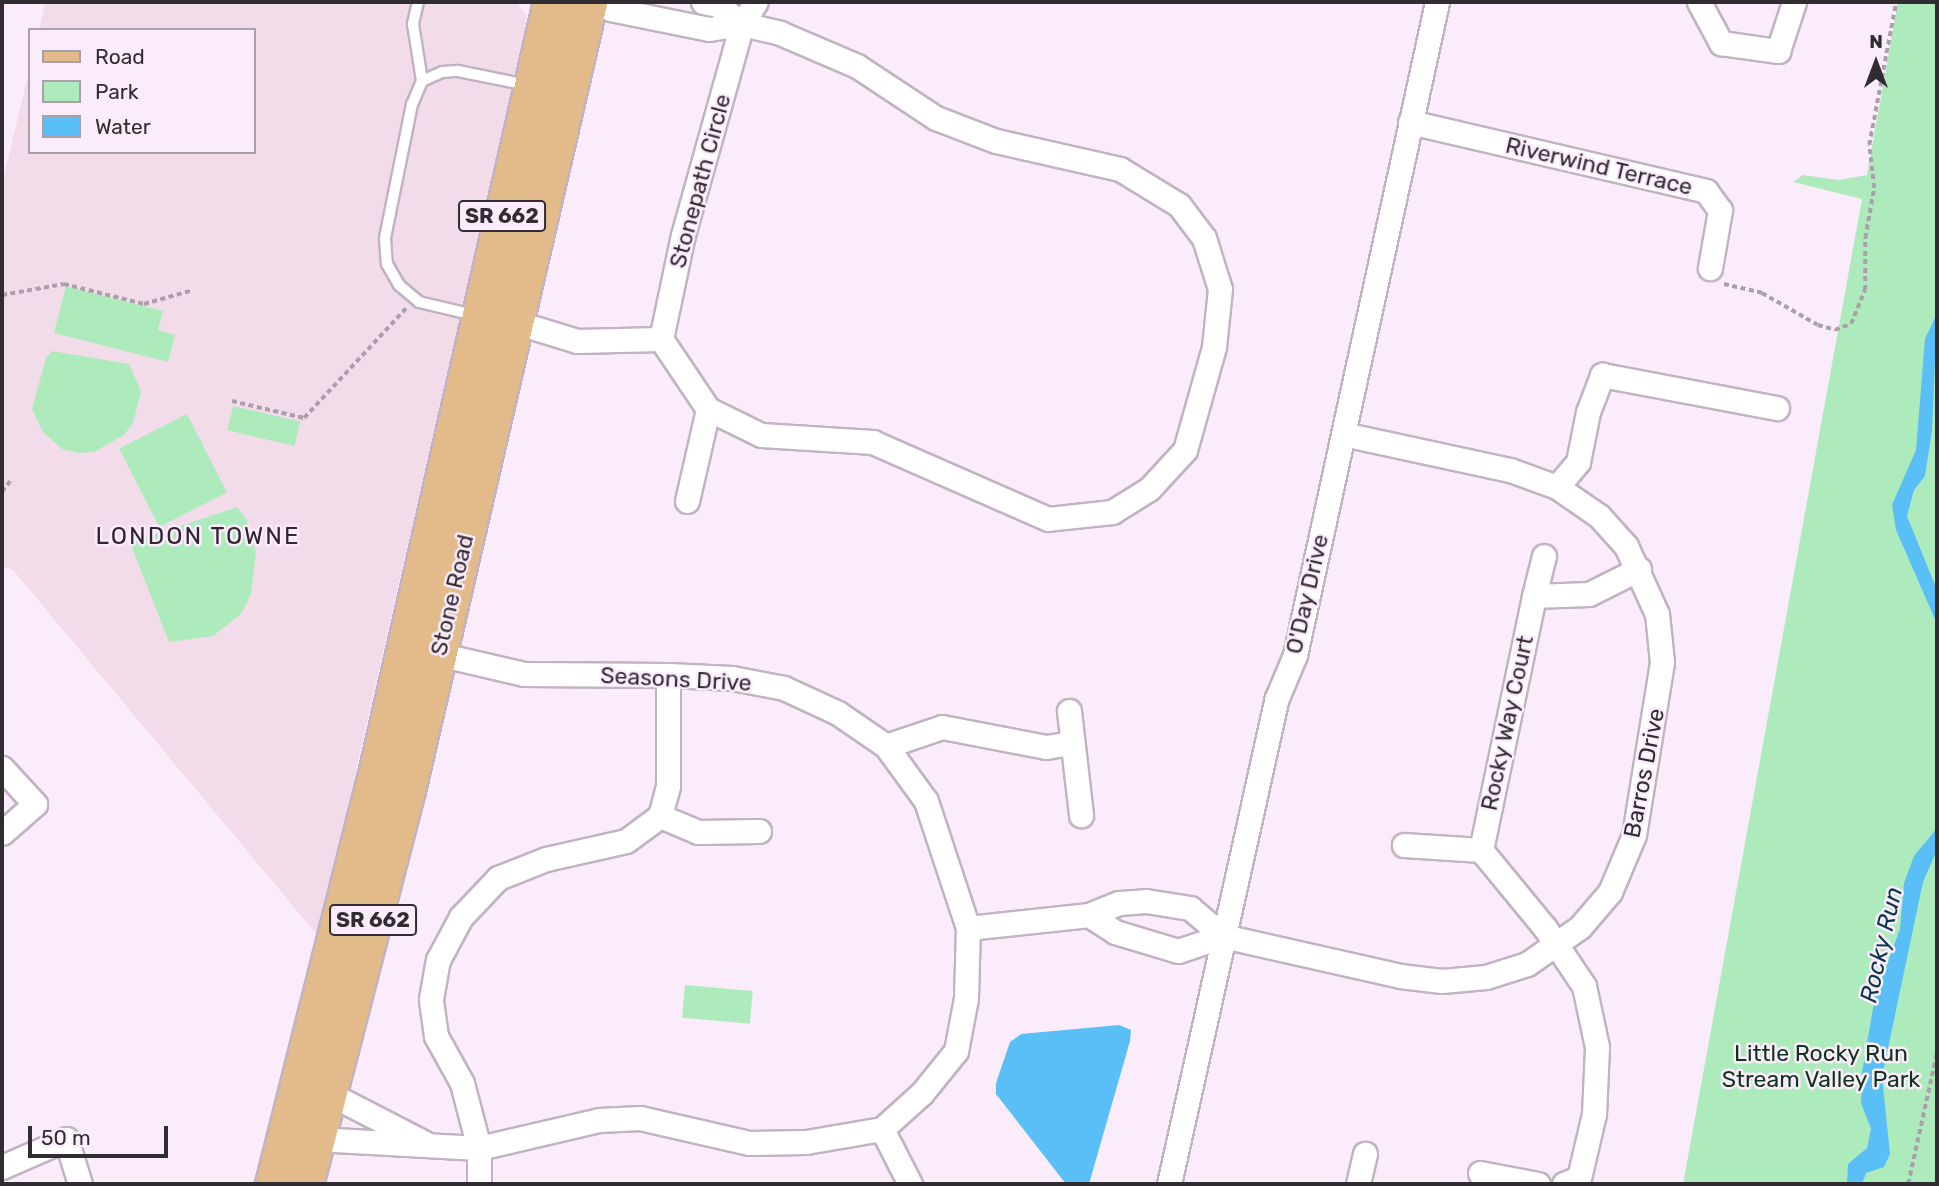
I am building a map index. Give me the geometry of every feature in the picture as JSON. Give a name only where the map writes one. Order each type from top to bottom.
[{"type":"main road","name":"Stone Road","points":[[274,1184],[373,791],[552,2]]},
{"type":"main road","name":"Stone Road","points":[[304,1184],[439,655],[588,2]]},
{"type":"street","points":[[604,2],[610,9],[709,29],[742,23]]},
{"type":"street","points":[[515,322],[577,341],[661,339],[708,409],[761,435],[873,442],[1048,519],[1112,512],[1149,489],[1185,450],[1214,347],[1220,289],[1204,238],[1179,205],[1120,169],[996,141],[936,118],[857,66],[780,33],[742,23],[718,5],[703,2]]},
{"type":"street","name":"Stonepath Circle","points":[[661,339],[683,235],[742,23],[756,2]]},
{"type":"street","name":"O'Day Drive","points":[[1169,1184],[1277,698],[1295,655],[1437,2]]},
{"type":"street","points":[[1699,2],[1721,43],[1778,51],[1794,2]]},
{"type":"street","name":"Riverwind Terrace","points":[[1410,122],[1706,191],[1720,210],[1711,275]]},
{"type":"street","points":[[1557,487],[1578,462],[1588,412],[1602,375],[1777,408]]},
{"type":"street","points":[[687,501],[708,409]]},
{"type":"street","name":"Barros Drive","points":[[1223,936],[1400,976],[1442,981],[1512,970],[1557,946],[1610,892],[1634,835],[1662,662],[1657,614],[1639,569],[1599,516],[1557,487],[1510,470],[1344,434]]},
{"type":"street","name":"Rocky Way Court","points":[[1481,850],[1544,556]]},
{"type":"street","points":[[1534,596],[1588,594],[1639,569]]},
{"type":"street","name":"Seasons Drive","points":[[404,645],[524,674],[732,678],[783,688],[838,713],[886,746],[926,801],[968,928],[966,998],[956,1051],[922,1093],[882,1129]]},
{"type":"street","points":[[479,1184],[480,1148],[462,1083],[436,1036],[431,999],[438,960],[461,917],[498,878],[546,859],[626,841],[660,816],[668,786],[668,675]]},
{"type":"street","points":[[1069,711],[1070,743],[1081,815]]},
{"type":"street","points":[[886,746],[942,727],[1045,747],[1070,743]]},
{"type":"street","points":[[2,768],[35,804],[2,833]]},
{"type":"street","points":[[660,816],[698,832],[759,831]]},
{"type":"street","points":[[1404,845],[1481,850],[1557,946],[1584,985],[1597,1047],[1594,1114],[1579,1178],[1564,1184]]},
{"type":"street","points":[[968,928],[1089,915],[1119,903],[1157,902],[1190,908],[1223,936]]},
{"type":"street","points":[[1089,915],[1115,932],[1178,951],[1223,936]]},
{"type":"street","points":[[328,1093],[434,1148]]},
{"type":"street","points":[[316,1139],[434,1148],[480,1148],[599,1120],[640,1118],[749,1143],[806,1142],[882,1129],[909,1184]]},
{"type":"street","points":[[2,1167],[66,1139],[80,1184]]},
{"type":"street","points":[[1357,1184],[1364,1154]]},
{"type":"street","points":[[1480,1173],[1538,1184]]},
{"type":"lane","points":[[418,2],[413,24],[422,81],[412,104],[385,238],[387,264],[399,285],[415,298],[479,316]]},
{"type":"lane","points":[[422,81],[442,72],[458,71],[533,87]]},
{"type":"path","points":[[1711,275],[1762,293],[1818,326],[1835,330],[1850,324],[1865,290],[1865,238],[1874,188],[1870,145],[1896,2]]},
{"type":"path","points":[[2,295],[64,284],[144,304],[190,291]]},
{"type":"path","points":[[232,401],[304,418],[415,298]]},
{"type":"path","points":[[2,492],[10,481]]},
{"type":"path","points":[[1908,1184],[1937,1052]]},
{"type":"shaded area","points":[[45,2],[516,2],[526,15],[526,30],[318,936],[13,570],[2,566],[2,184],[28,75],[28,154],[256,154],[256,28],[39,28]]},
{"type":"green space","name":"Little Rocky Run Stream Valley Park","points":[[1898,2],[1937,2],[1937,1184],[1683,1184],[1862,199],[1793,182],[1803,175],[1838,180],[1867,175]]},
{"type":"green space","points":[[66,286],[163,311],[158,330],[175,335],[168,362],[54,333]]},
{"type":"green space","points":[[52,351],[129,364],[141,391],[133,423],[124,435],[94,452],[79,453],[62,449],[43,432],[32,409],[46,358]]},
{"type":"green space","points":[[233,406],[300,422],[295,446],[227,430]]},
{"type":"green space","points":[[187,414],[227,492],[159,527],[119,449]]},
{"type":"green space","points":[[237,507],[247,520],[256,552],[251,594],[241,614],[213,636],[169,642],[132,548],[135,541]]},
{"type":"green space","points":[[685,985],[753,991],[750,1024],[682,1018]]},
{"type":"water","points":[[1937,313],[1932,431],[1925,476],[1914,490],[1907,516],[1937,590],[1937,624],[1896,530],[1892,505],[1916,450],[1925,339]]},
{"type":"water","name":"Rocky Run","points":[[1937,828],[1937,850],[1923,882],[1882,1077],[1890,1154],[1884,1167],[1866,1173],[1862,1184],[1847,1184],[1848,1164],[1867,1148],[1871,1129],[1861,1103],[1862,1072],[1875,997],[1900,929],[1904,883],[1914,856]]},
{"type":"water","points":[[1119,1025],[1131,1030],[1130,1041],[1089,1184],[1066,1184],[996,1094],[996,1083],[1010,1042],[1021,1034]]},
{"type":"district","name":"LONDON TOWNE","points":[[198,537]]}]
